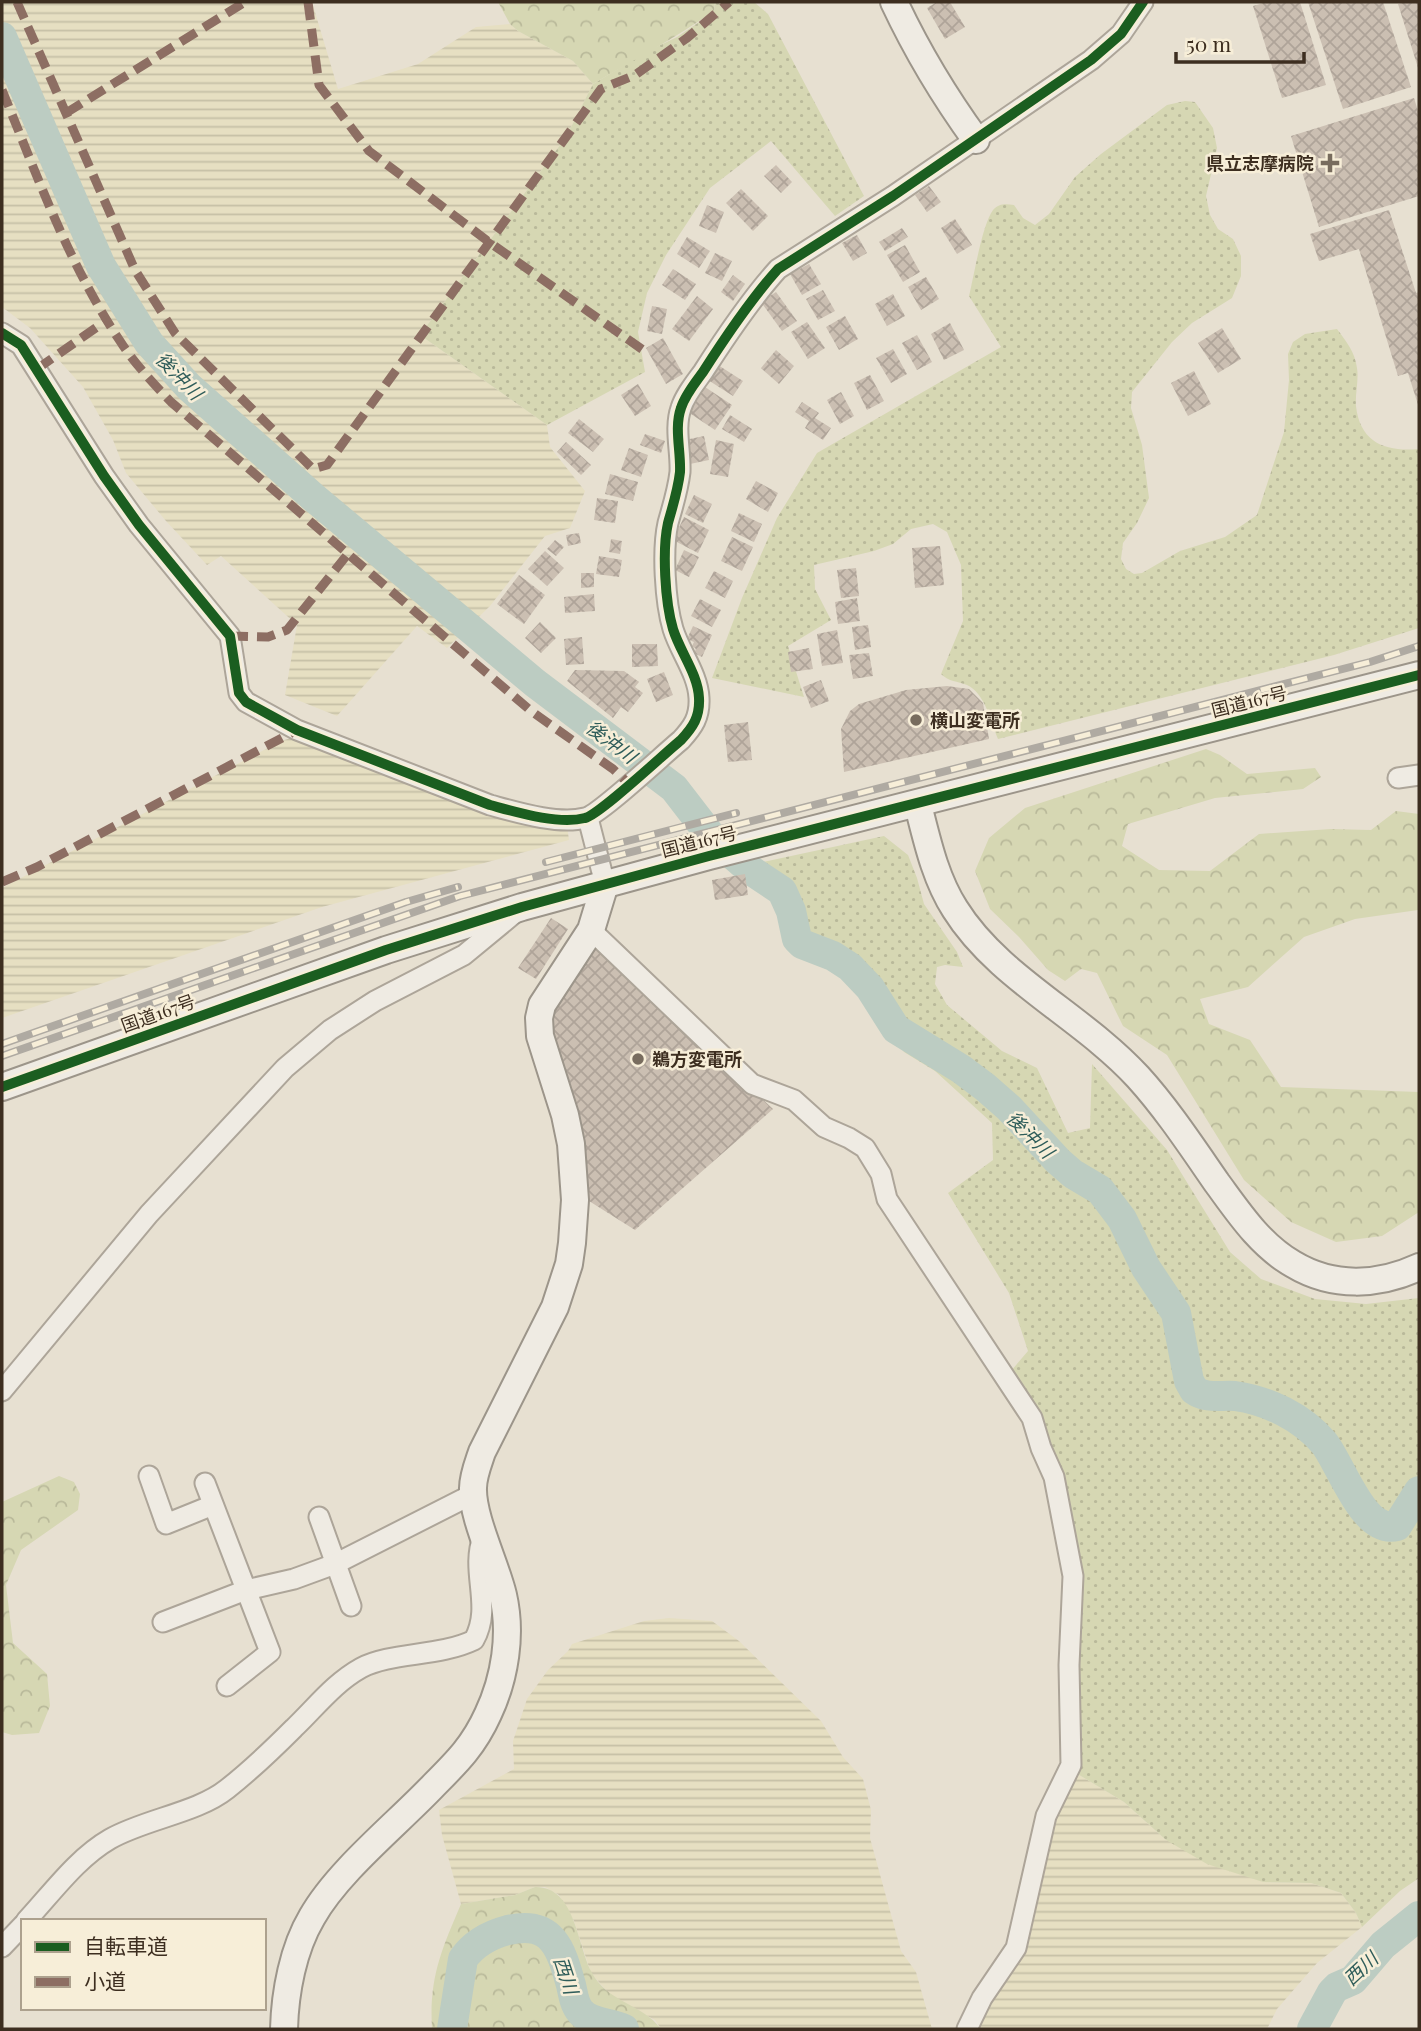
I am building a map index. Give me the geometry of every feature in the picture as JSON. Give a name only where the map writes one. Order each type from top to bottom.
[{"type":"street","points":[[894,2],[950,105],[976,140]]},
{"type":"street","points":[[2,333],[21,345],[139,526],[230,636],[239,693],[246,702],[297,730],[490,805],[552,818],[588,818],[681,740],[694,726],[699,712],[697,683],[673,629],[667,585],[668,525],[678,494],[680,409],[738,320],[778,269],[976,140],[1091,60],[1121,34],[1143,2]]},
{"type":"street","name":"国道167号","points":[[2,1087],[386,950],[522,907],[709,856],[1419,676]]},
{"type":"street","points":[[1398,778],[1419,775]]},
{"type":"street","points":[[918,805],[936,872],[955,910],[998,962],[1094,1034],[1139,1078],[1243,1219],[1270,1247],[1293,1264],[1322,1278],[1342,1282],[1373,1282],[1419,1268]]},
{"type":"street","points":[[284,2029],[290,1978],[300,1943],[312,1916],[337,1883],[472,1746],[497,1693],[504,1669],[506,1636],[503,1597],[473,1494],[474,1476],[482,1452],[555,1307],[569,1264],[575,1200],[571,1144],[565,1115],[540,1035],[539,1018],[542,1005],[591,930],[606,884],[588,818]]},
{"type":"street","points":[[2,1391],[149,1214],[222,1132],[285,1068],[330,1030],[375,1001],[464,955],[522,907]]},
{"type":"street","points":[[591,930],[752,1084],[793,1100],[824,1128],[849,1138],[864,1148],[880,1174],[887,1199],[1032,1418],[1054,1478],[1073,1576],[1069,1665],[1071,1765],[1046,1816],[1016,1948],[982,1998],[967,2029]]},
{"type":"street","points":[[149,1476],[166,1524],[213,1504]]},
{"type":"street","points":[[205,1483],[270,1652],[227,1686]]},
{"type":"street","points":[[163,1622],[246,1590],[294,1579],[335,1564],[473,1494]]},
{"type":"street","points":[[319,1517],[351,1606]]},
{"type":"street","points":[[28,1919],[85,1857],[109,1839],[157,1818],[204,1802],[226,1790],[294,1729],[345,1678],[364,1666],[458,1648],[474,1640],[483,1618],[478,1552],[484,1533]]},
{"type":"street","points":[[2,1947],[21,1927]]},
{"type":"shaded area","points":[[2,2],[312,2],[338,89],[418,64],[476,27],[510,24],[573,61],[593,84],[566,137],[420,335],[547,425],[550,447],[585,491],[570,528],[545,536],[490,606],[447,648],[417,626],[337,716],[285,695],[297,625],[221,556],[207,565],[166,521],[126,473],[113,440],[83,387],[30,328],[2,307]]},
{"type":"shaded area","points":[[298,736],[567,826],[569,840],[322,907],[2,1018],[2,888],[281,741]]},
{"type":"shaded area","points":[[669,1618],[712,1621],[739,1641],[821,1721],[843,1757],[863,1779],[871,1810],[870,1838],[901,1951],[916,1972],[932,2029],[661,2029],[655,2020],[613,1998],[591,1973],[574,1921],[559,1895],[545,1887],[535,1887],[515,1895],[461,1904],[442,1835],[439,1810],[514,1769],[513,1741],[527,1699],[548,1670],[572,1644],[644,1621]]},
{"type":"shaded area","points":[[1061,1764],[1124,1802],[1166,1840],[1263,1882],[1311,1883],[1341,1893],[1356,1913],[1362,1927],[1317,1963],[1277,2009],[1267,2029],[974,2029],[1009,1961]]},
{"type":"green space","points":[[498,2],[715,2],[714,11],[593,84],[573,61],[518,31],[510,24]]},
{"type":"green space","points":[[715,2],[754,2],[768,14],[864,196],[835,216],[771,141],[710,188],[666,255],[647,293],[638,332],[645,372],[547,425],[420,335],[566,137],[593,84],[677,37],[714,12]]},
{"type":"green space","points":[[1195,102],[1213,128],[1217,148],[1206,196],[1210,215],[1218,229],[1233,239],[1241,256],[1241,276],[1232,298],[1192,323],[1172,342],[1132,392],[1131,408],[1142,445],[1149,498],[1137,523],[1123,543],[1121,559],[1126,569],[1134,574],[1142,573],[1180,551],[1225,537],[1257,515],[1284,432],[1289,380],[1288,354],[1293,342],[1305,334],[1337,329],[1350,347],[1356,362],[1356,406],[1363,429],[1369,437],[1386,446],[1419,449],[1419,628],[1334,655],[998,739],[987,709],[978,694],[967,685],[941,674],[963,621],[961,565],[947,532],[933,524],[911,529],[893,544],[874,551],[814,565],[815,589],[831,620],[788,646],[804,697],[712,678],[742,598],[777,518],[817,453],[1001,347],[969,296],[982,239],[993,210],[1000,205],[1014,205],[1023,218],[1035,225],[1049,214],[1075,177],[1101,154],[1167,105]]},
{"type":"green space","points":[[1206,749],[1220,755],[1247,774],[1315,768],[1321,777],[1303,789],[1215,798],[1128,824],[1122,846],[1159,870],[1210,871],[1259,834],[1331,829],[1371,830],[1396,811],[1419,814],[1418,910],[1355,919],[1304,937],[1248,987],[1200,999],[1209,1024],[1250,1040],[1281,1087],[1419,1092],[1419,1212],[1382,1236],[1336,1242],[1291,1222],[1244,1180],[1167,1055],[1123,1026],[1097,973],[1081,969],[1065,981],[1048,970],[990,909],[975,871],[989,838],[1025,808]]},
{"type":"green space","points":[[884,836],[908,855],[924,904],[957,952],[963,967],[937,967],[935,984],[947,1005],[1002,1051],[1037,1068],[1068,1133],[1090,1128],[1092,1064],[1167,1150],[1230,1252],[1261,1279],[1315,1299],[1366,1304],[1419,1298],[1419,1878],[1400,1891],[1362,1927],[1356,1913],[1341,1893],[1311,1883],[1263,1882],[1207,1864],[1166,1840],[1124,1802],[1061,1764],[1061,1674],[1067,1583],[1042,1455],[1005,1378],[1028,1351],[1009,1293],[948,1193],[993,1160],[992,1123],[935,1071],[904,1052],[849,974],[828,959],[807,935],[792,884],[762,872],[758,863]]},
{"type":"green space","points":[[59,1476],[74,1482],[80,1494],[78,1510],[21,1550],[6,1585],[13,1643],[47,1674],[50,1706],[39,1733],[12,1735],[2,1732],[2,1502]]},
{"type":"green space","points":[[535,1887],[548,1889],[559,1896],[567,1906],[586,1960],[598,1982],[615,1997],[644,2013],[661,2029],[432,2029],[432,1995],[438,1965],[461,1904],[515,1895]]},
{"type":"building","points":[[937,2],[950,2],[965,27],[945,39],[927,8]]},
{"type":"building","points":[[1267,2],[1300,2],[1326,85],[1282,98],[1253,6]]},
{"type":"building","points":[[1308,2],[1383,2],[1411,87],[1343,109]]},
{"type":"building","points":[[1419,2],[1419,71],[1398,4]]},
{"type":"building","points":[[1414,98],[1419,114],[1419,196],[1319,227],[1291,136]]},
{"type":"building","points":[[776,165],[792,182],[781,193],[764,176]]},
{"type":"building","points":[[929,186],[941,202],[927,212],[915,195]]},
{"type":"building","points":[[741,189],[768,216],[753,231],[726,203]]},
{"type":"building","points":[[707,205],[724,212],[716,233],[699,226]]},
{"type":"building","points":[[1389,210],[1416,293],[1419,292],[1419,408],[1408,373],[1398,376],[1359,249],[1319,261],[1310,234]]},
{"type":"building","points":[[955,219],[972,245],[957,254],[941,228]]},
{"type":"building","points":[[902,228],[908,237],[885,251],[879,242]]},
{"type":"building","points":[[857,235],[867,253],[853,261],[842,243]]},
{"type":"building","points":[[687,237],[710,251],[699,268],[677,254]]},
{"type":"building","points":[[905,245],[920,272],[903,282],[887,255]]},
{"type":"building","points":[[715,253],[732,261],[722,281],[705,273]]},
{"type":"building","points":[[809,264],[821,284],[802,295],[790,274]]},
{"type":"building","points":[[673,269],[696,284],[685,300],[662,285]]},
{"type":"building","points":[[733,275],[745,284],[733,301],[721,292]]},
{"type":"building","points":[[926,277],[939,299],[921,310],[908,287]]},
{"type":"building","points":[[823,290],[835,311],[818,320],[806,299]]},
{"type":"building","points":[[776,292],[797,321],[782,331],[761,302]]},
{"type":"building","points":[[893,294],[905,316],[887,326],[875,304]]},
{"type":"building","points":[[697,296],[713,309],[689,341],[672,329]]},
{"type":"building","points":[[652,306],[667,309],[662,334],[647,331]]},
{"type":"building","points":[[845,316],[858,339],[839,350],[826,327]]},
{"type":"building","points":[[807,322],[825,348],[808,359],[791,332]]},
{"type":"building","points":[[950,323],[964,350],[944,360],[931,334]]},
{"type":"building","points":[[1222,328],[1241,359],[1218,373],[1198,343]]},
{"type":"building","points":[[917,335],[932,362],[917,370],[902,343]]},
{"type":"building","points":[[663,338],[683,374],[666,384],[646,348]]},
{"type":"building","points":[[893,349],[907,374],[891,383],[876,358]]},
{"type":"building","points":[[776,350],[794,366],[779,384],[761,368]]},
{"type":"building","points":[[718,365],[743,381],[733,396],[708,380]]},
{"type":"building","points":[[1194,371],[1211,404],[1188,416],[1171,383]]},
{"type":"building","points":[[870,375],[884,401],[867,410],[854,383]]},
{"type":"building","points":[[638,384],[651,406],[635,416],[621,395]]},
{"type":"building","points":[[705,387],[732,405],[715,430],[688,412]]},
{"type":"building","points":[[841,392],[854,416],[840,424],[827,400]]},
{"type":"building","points":[[802,402],[819,413],[815,418],[831,428],[823,440],[805,428],[809,421],[795,412]]},
{"type":"building","points":[[730,415],[752,429],[744,442],[722,429]]},
{"type":"building","points":[[579,419],[604,439],[593,452],[568,433]]},
{"type":"building","points":[[645,434],[665,441],[661,453],[640,445]]},
{"type":"building","points":[[704,436],[709,460],[690,464],[685,440]]},
{"type":"building","points":[[716,440],[734,444],[728,477],[710,474]]},
{"type":"building","points":[[566,442],[591,465],[581,475],[557,452]]},
{"type":"building","points":[[629,448],[648,455],[641,477],[621,470]]},
{"type":"building","points":[[610,474],[638,482],[633,501],[605,494]]},
{"type":"building","points":[[756,481],[778,493],[768,512],[746,499]]},
{"type":"building","points":[[694,495],[712,504],[703,523],[685,514]]},
{"type":"building","points":[[597,498],[618,501],[615,523],[594,520]]},
{"type":"building","points":[[739,513],[762,524],[754,542],[731,531]]},
{"type":"building","points":[[684,517],[709,530],[698,553],[673,540]]},
{"type":"building","points":[[579,533],[581,543],[568,546],[566,535]]},
{"type":"building","points":[[732,537],[753,547],[742,571],[721,561]]},
{"type":"building","points":[[611,539],[622,541],[620,554],[609,552]]},
{"type":"building","points":[[555,540],[564,547],[556,556],[547,549]]},
{"type":"building","points":[[940,546],[944,585],[915,588],[912,548]]},
{"type":"building","points":[[684,550],[699,557],[689,577],[675,570]]},
{"type":"building","points":[[545,551],[564,568],[547,586],[528,569]]},
{"type":"building","points":[[599,556],[622,560],[619,577],[596,574]]},
{"type":"building","points":[[856,568],[859,596],[841,598],[837,570]]},
{"type":"building","points":[[714,571],[733,581],[725,598],[705,588]]},
{"type":"building","points":[[581,573],[594,573],[594,587],[581,588]]},
{"type":"building","points":[[519,575],[545,595],[524,624],[497,604]]},
{"type":"building","points":[[594,594],[595,611],[565,613],[564,597]]},
{"type":"building","points":[[857,598],[860,621],[838,624],[835,602]]},
{"type":"building","points":[[700,599],[721,610],[712,627],[691,616]]},
{"type":"building","points":[[540,622],[556,638],[541,653],[525,638]]},
{"type":"building","points":[[868,625],[871,647],[855,650],[852,627]]},
{"type":"building","points":[[693,626],[712,635],[702,657],[694,653],[694,642],[687,639]]},
{"type":"building","points":[[837,630],[843,663],[822,666],[817,634]]},
{"type":"building","points":[[582,637],[584,664],[566,665],[564,639]]},
{"type":"building","points":[[632,644],[657,644],[658,666],[632,667]]},
{"type":"building","points":[[809,648],[813,669],[791,672],[788,652]]},
{"type":"building","points":[[869,653],[873,676],[853,679],[849,655]]},
{"type":"building","points":[[575,670],[624,671],[639,682],[635,687],[643,693],[628,712],[621,707],[613,718],[567,681]]},
{"type":"building","points":[[664,672],[673,695],[656,702],[647,679]]},
{"type":"building","points":[[821,680],[829,701],[811,708],[803,687]]},
{"type":"building","name":"横山変電所","points":[[947,686],[969,689],[983,703],[989,739],[844,772],[841,729],[850,711],[859,704],[906,690]]},
{"type":"building","points":[[748,722],[752,760],[728,762],[724,725]]},
{"type":"building","points":[[745,874],[748,895],[715,900],[712,880]]},
{"type":"building","points":[[551,918],[568,929],[536,979],[518,968]]},
{"type":"building","name":"鵜方変電所","points":[[598,945],[773,1109],[635,1230],[589,1201],[582,1151],[544,1026]]},
{"type":"waterway","name":"後沖川","points":[[2,37],[101,266],[149,343],[189,387],[313,497],[535,683],[674,788],[711,836],[749,869],[782,891],[791,911],[797,939],[802,944],[833,956],[850,967],[870,988],[896,1029],[985,1087],[1009,1108],[1058,1161],[1073,1174],[1100,1190],[1122,1219],[1146,1268],[1176,1313],[1189,1381],[1194,1390],[1209,1396],[1235,1396],[1260,1402],[1306,1425],[1331,1453],[1363,1509],[1385,1526],[1397,1526],[1419,1491]]},
{"type":"waterway","name":"西川","points":[[1312,2029],[1332,1992],[1353,1980],[1383,1945],[1419,1916]]},
{"type":"waterway","name":"西川","points":[[452,2029],[463,1959],[472,1948],[488,1937],[523,1928],[535,1929],[553,1940],[559,1949],[580,2011],[595,2021],[624,2029]]},
{"type":"railway","points":[[2,1056],[460,896],[1370,662],[1419,646]]},
{"type":"railway","points":[[546,862],[736,813]]},
{"type":"railway","points":[[2,1044],[406,902],[458,887]]},
{"type":"marked path","points":[[17,2],[135,270],[175,333],[313,469],[327,465],[601,89],[635,75],[687,38],[729,2]]},
{"type":"marked path","points":[[66,113],[245,2]]},
{"type":"marked path","points":[[308,2],[319,85],[369,151],[489,242],[646,352]]},
{"type":"marked path","points":[[2,90],[69,250],[101,311],[131,357],[151,380],[171,402],[531,711],[613,769],[629,784]]},
{"type":"marked path","points":[[37,369],[107,320]]},
{"type":"marked path","points":[[230,636],[268,637],[287,630],[347,555]]},
{"type":"marked path","points":[[2,882],[37,867],[297,730]]},
{"type":"cycle path","points":[[2,333],[21,345],[104,476],[139,525],[230,636],[239,693],[246,702],[297,730],[490,805],[550,819],[585,818],[617,795],[681,740],[697,716],[698,689],[673,629],[668,605],[665,576],[666,534],[680,472],[678,432],[681,408],[729,332],[778,269],[893,196],[1091,60],[1121,34],[1143,2]]},
{"type":"cycle path","points":[[2,1087],[386,950],[522,907],[709,856],[1419,675]]},
{"type":"place","name":"県立志摩病院","points":[[1330,163]]},
{"type":"place","name":"横山変電所","points":[[916,720]]},
{"type":"place","name":"鵜方変電所","points":[[638,1059]]}]
